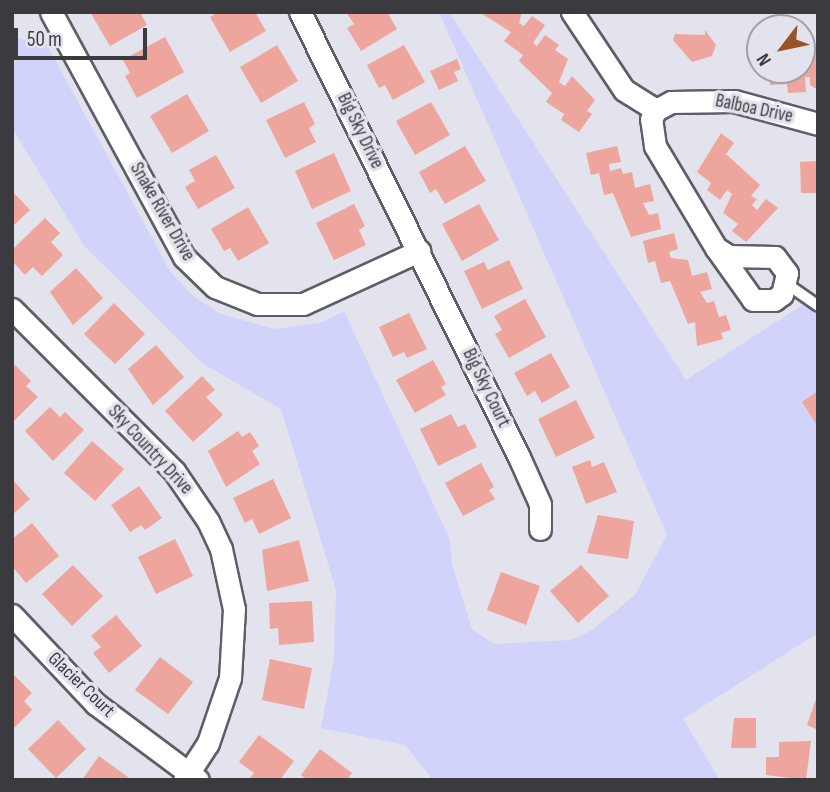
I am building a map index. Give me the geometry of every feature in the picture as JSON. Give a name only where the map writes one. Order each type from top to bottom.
[{"type":"street","name":"Snake River Drive","points":[[51,12],[184,257],[215,287],[257,304],[303,304],[419,251]]},
{"type":"street","name":"Big Sky Drive","points":[[300,12],[419,251]]},
{"type":"street","points":[[572,12],[624,90],[656,110],[651,119],[655,146],[716,248],[753,300],[774,300],[787,284],[787,273],[775,257],[729,256],[716,248]]},
{"type":"street","name":"Balboa Drive","points":[[656,110],[671,102],[734,100],[818,124]]},
{"type":"street","name":"Big Sky Court","points":[[419,251],[536,495],[540,528]]},
{"type":"street","name":"Sky Country Drive","points":[[12,309],[174,471],[208,521],[220,549],[234,609],[230,678],[212,732],[190,777]]},
{"type":"street","name":"Glacier Court","points":[[12,615],[96,704],[190,777]]},
{"type":"lane","points":[[787,284],[818,306]]},
{"type":"shaded area","points":[[439,12],[449,12],[686,380],[818,295],[818,633],[683,719],[720,780],[433,780],[405,745],[321,728],[334,659],[336,590],[281,409],[202,363],[85,247],[12,128],[12,37],[47,45],[170,271],[193,296],[219,313],[274,329],[320,323],[344,311],[450,540],[452,565],[472,629],[494,644],[571,640],[592,630],[635,595],[667,535]]},
{"type":"building","points":[[90,12],[140,12],[147,25],[110,46]]},
{"type":"building","points":[[218,12],[255,12],[266,31],[230,52],[210,17]]},
{"type":"building","points":[[346,12],[387,12],[397,29],[361,51],[347,28],[354,24]]},
{"type":"building","points":[[479,12],[522,12],[519,23],[524,26],[532,16],[545,25],[533,43],[537,46],[545,35],[559,45],[555,50],[568,59],[559,82],[565,86],[572,76],[595,100],[587,111],[592,114],[579,132],[561,120],[564,114],[546,102],[552,93],[519,61],[523,55],[504,41],[511,32]]},
{"type":"building","points":[[705,30],[716,45],[712,56],[692,62],[673,40],[675,34],[705,35]]},
{"type":"building","points":[[165,37],[184,72],[137,98],[125,76],[130,73],[123,60]]},
{"type":"building","points":[[277,45],[298,81],[261,103],[240,67]]},
{"type":"building","points":[[404,45],[425,82],[393,100],[385,85],[379,88],[367,65]]},
{"type":"building","points":[[818,53],[818,90],[810,85],[816,84]]},
{"type":"building","points":[[457,59],[461,69],[454,72],[458,81],[439,90],[430,71]]},
{"type":"building","points":[[787,84],[805,84],[806,92],[788,93]]},
{"type":"building","points":[[187,94],[209,131],[172,153],[150,116]]},
{"type":"building","points":[[304,102],[315,124],[309,128],[316,142],[285,158],[266,120]]},
{"type":"building","points":[[431,102],[450,135],[415,155],[396,121]]},
{"type":"building","points":[[721,133],[734,143],[726,154],[760,185],[751,196],[757,199],[752,205],[757,210],[766,199],[778,208],[746,242],[732,231],[738,224],[723,213],[732,194],[727,190],[720,200],[707,190],[711,183],[697,172]]},
{"type":"building","points":[[465,146],[486,181],[445,204],[436,189],[430,193],[419,172]]},
{"type":"building","points":[[617,146],[621,162],[609,164],[610,171],[621,168],[623,174],[632,172],[635,188],[650,184],[654,201],[643,203],[649,215],[658,213],[661,229],[631,237],[613,193],[604,195],[599,173],[591,175],[586,153]]},
{"type":"building","points":[[334,153],[351,191],[312,209],[295,171]]},
{"type":"building","points":[[216,155],[235,188],[198,209],[185,187],[195,181],[189,170]]},
{"type":"building","points":[[817,161],[818,193],[801,193],[800,162]]},
{"type":"building","points":[[12,191],[30,210],[12,227]]},
{"type":"building","points":[[354,204],[365,226],[359,230],[366,245],[334,260],[316,223]]},
{"type":"building","points":[[479,204],[499,240],[462,261],[442,224]]},
{"type":"building","points":[[248,207],[269,243],[238,261],[230,248],[224,251],[211,229]]},
{"type":"building","points":[[45,218],[60,233],[51,242],[63,255],[42,276],[33,267],[25,275],[12,261],[12,250]]},
{"type":"building","points":[[674,233],[678,249],[669,252],[671,258],[688,260],[692,276],[707,272],[712,289],[700,292],[707,303],[714,301],[719,317],[726,315],[731,330],[721,333],[723,339],[697,346],[695,322],[688,324],[670,281],[661,283],[655,261],[648,263],[643,241]]},
{"type":"building","points":[[509,260],[523,289],[482,309],[464,271],[484,262],[488,270]]},
{"type":"building","points":[[76,268],[103,298],[73,325],[50,292]]},
{"type":"building","points":[[525,299],[546,337],[509,358],[495,334],[502,330],[494,316]]},
{"type":"building","points":[[114,303],[145,334],[115,364],[84,334]]},
{"type":"building","points":[[409,313],[427,349],[407,358],[404,352],[393,357],[379,327]]},
{"type":"building","points":[[156,345],[184,377],[153,405],[128,369]]},
{"type":"building","points":[[551,353],[570,387],[542,403],[535,391],[527,396],[514,373]]},
{"type":"building","points":[[433,360],[446,384],[441,387],[446,395],[415,413],[396,380]]},
{"type":"building","points":[[12,362],[31,381],[26,386],[38,397],[12,423]]},
{"type":"building","points":[[202,376],[215,390],[206,397],[223,415],[193,442],[165,411]]},
{"type":"building","points":[[818,391],[818,427],[802,402]]},
{"type":"building","points":[[576,400],[595,438],[556,457],[538,419]]},
{"type":"building","points":[[50,407],[60,417],[65,412],[84,430],[53,461],[25,431]]},
{"type":"building","points":[[451,414],[458,427],[465,424],[477,447],[438,466],[420,429]]},
{"type":"building","points":[[238,431],[242,437],[250,432],[259,446],[252,451],[260,464],[226,487],[208,451]]},
{"type":"building","points":[[92,441],[124,469],[95,501],[64,473]]},
{"type":"building","points":[[590,460],[592,467],[604,462],[617,492],[586,504],[572,467]]},
{"type":"building","points":[[481,463],[494,487],[489,490],[495,499],[463,516],[445,483]]},
{"type":"building","points":[[12,479],[30,499],[12,515]]},
{"type":"building","points":[[273,479],[291,518],[259,534],[252,519],[245,523],[233,498]]},
{"type":"building","points":[[139,486],[162,518],[145,530],[141,525],[130,532],[111,505]]},
{"type":"building","points":[[598,515],[634,521],[628,559],[587,553]]},
{"type":"building","points":[[32,523],[59,556],[26,583],[12,566],[12,539]]},
{"type":"building","points":[[175,539],[193,576],[156,594],[138,557]]},
{"type":"building","points":[[299,540],[309,581],[267,591],[262,550]]},
{"type":"building","points":[[73,565],[103,596],[72,626],[42,594]]},
{"type":"building","points":[[581,565],[609,596],[578,623],[550,591]]},
{"type":"building","points":[[501,572],[540,586],[526,625],[487,610]]},
{"type":"building","points":[[312,601],[314,642],[279,645],[278,628],[270,629],[269,603]]},
{"type":"building","points":[[116,615],[142,646],[109,673],[93,653],[101,647],[91,636]]},
{"type":"building","points":[[160,657],[193,682],[168,714],[135,690]]},
{"type":"building","points":[[270,659],[312,668],[304,709],[262,700]]},
{"type":"building","points":[[12,673],[32,693],[24,701],[32,710],[12,730]]},
{"type":"building","points":[[818,696],[818,730],[807,725]]},
{"type":"building","points":[[734,718],[756,718],[756,748],[731,748]]},
{"type":"building","points":[[58,720],[86,749],[56,778],[28,749]]},
{"type":"building","points":[[259,735],[294,761],[280,780],[249,780],[254,773],[239,762]]},
{"type":"building","points":[[811,741],[806,780],[766,775],[766,757],[779,757],[779,742]]},
{"type":"building","points":[[320,749],[352,773],[347,780],[307,780],[301,775]]},
{"type":"building","points":[[99,756],[132,780],[82,780]]}]
